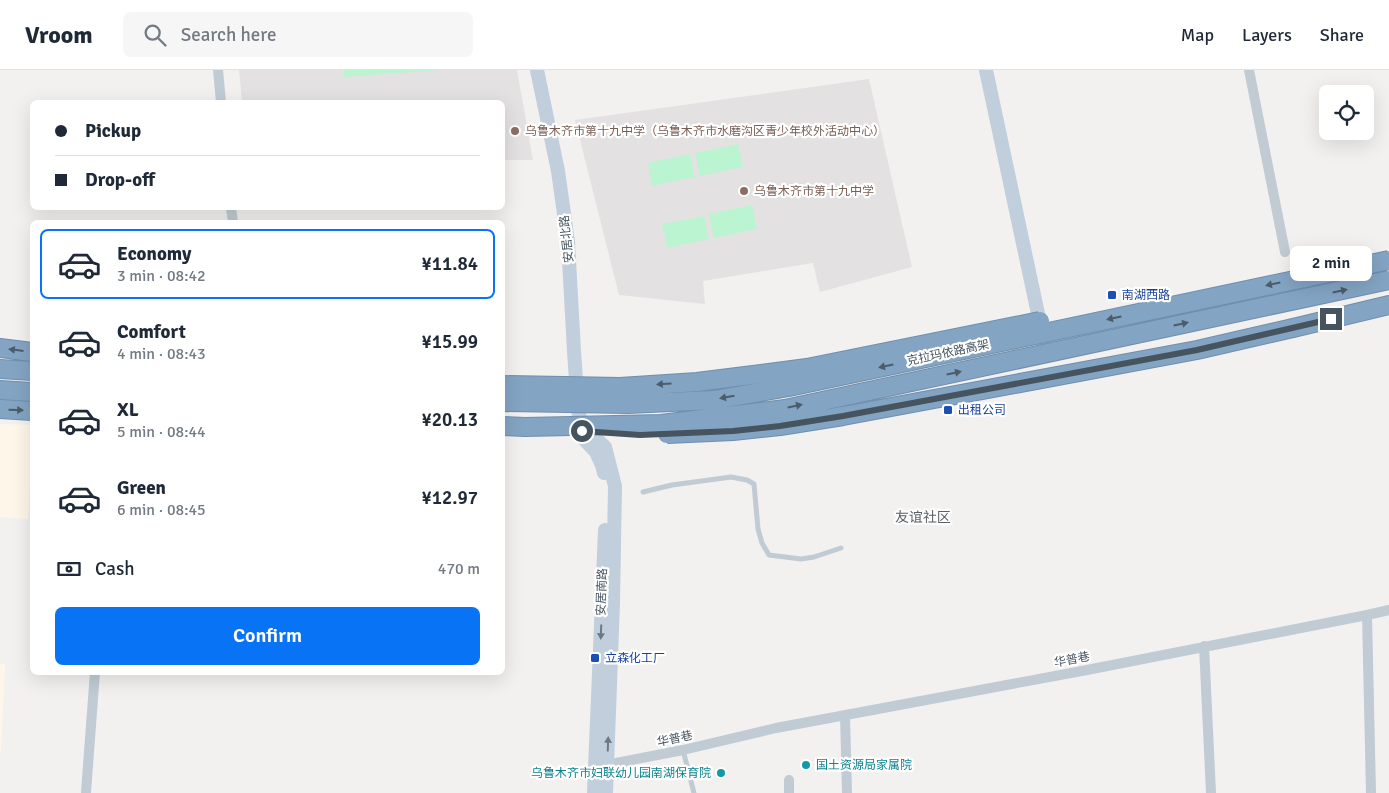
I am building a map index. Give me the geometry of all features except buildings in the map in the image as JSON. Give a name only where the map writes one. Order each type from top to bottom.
[{"type":"highway","name":"克拉玛依路高架","points":[[505,402],[628,404],[723,398],[789,387],[1389,260]]},
{"type":"highway","name":"克拉玛依路高架","points":[[505,426],[661,424],[785,409],[1389,280]]},
{"type":"highway","points":[[525,427],[640,435],[733,431],[780,426],[1197,350],[1389,305]]},
{"type":"highway","points":[[505,385],[620,387],[697,382],[807,368],[1040,321]]},
{"type":"highway","points":[[0,348],[30,352]]},
{"type":"highway","points":[[0,369],[30,371]]},
{"type":"highway","points":[[0,390],[30,392]]},
{"type":"highway","points":[[0,409],[30,411]]},
{"type":"street","points":[[218,70],[221,100]]},
{"type":"street","name":"安居北路","points":[[529,70],[551,175],[560,244],[565,355],[574,406]]},
{"type":"street","name":"安居北路","points":[[537,70],[558,171],[568,242],[574,352],[574,406]]},
{"type":"street","points":[[986,70],[1047,356]]},
{"type":"street","points":[[1249,70],[1285,252]]},
{"type":"street","name":"安居南路","points":[[574,406],[582,425],[605,447],[614,486],[613,603],[601,766],[594,793]]},
{"type":"street","name":"华普巷","points":[[601,766],[683,750],[776,728],[1389,610]]},
{"type":"street","points":[[1367,614],[1371,793]]},
{"type":"street","points":[[1204,646],[1211,793]]},
{"type":"street","points":[[86,792],[95,675]]},
{"type":"street","points":[[844,715],[847,793]]},
{"type":"street","name":"安居南路","points":[[601,766],[606,793]]},
{"type":"street","points":[[789,780],[790,793]]},
{"type":"lane","points":[[643,492],[672,485],[731,477],[747,480],[754,484],[758,529],[762,543],[769,555],[801,559],[814,557],[841,548]]},
{"type":"lane","points":[[683,750],[694,793]]},
{"type":"shaded area","name":"乌鲁木齐市第十九中学（乌鲁木齐市水磨沟区青少年校外活动中心）","points":[[239,70],[517,70],[533,160],[505,160],[505,100],[242,100]]},
{"type":"shaded area","name":"乌鲁木齐市第十九中学","points":[[869,79],[912,267],[820,292],[813,263],[703,281],[705,304],[619,295],[575,120]]},
{"type":"shaded area","points":[[0,424],[30,425],[28,519],[0,517]]},
{"type":"shaded area","points":[[0,664],[5,664],[1,752],[0,751]]},
{"type":"green space","points":[[344,70],[439,70],[344,77]]},
{"type":"green space","points":[[738,144],[743,167],[700,176],[695,153]]},
{"type":"green space","points":[[690,154],[695,177],[652,186],[648,163]]},
{"type":"green space","points":[[752,205],[757,229],[714,238],[709,214]]},
{"type":"green space","points":[[704,216],[709,239],[667,248],[662,224]]},
{"type":"place","name":"乌鲁木齐市第十九中学（乌鲁木齐市水磨沟区青少年校外活动中心）","points":[[515,131]]},
{"type":"place","name":"乌鲁木齐市第十九中学","points":[[744,191]]},
{"type":"place","name":"南湖西路","points":[[1112,295]]},
{"type":"place","name":"出租公司","points":[[948,410]]},
{"type":"place","name":"立森化工厂","points":[[595,658]]},
{"type":"place","name":"国土资源局家属院","points":[[806,765]]},
{"type":"place","name":"乌鲁木齐市妇联幼儿园南湖保育院","points":[[721,773]]},
{"type":"district","name":"友谊社区","points":[[923,517]]},
{"type":"route","points":[[582,431],[640,435],[733,431],[780,426],[1197,350],[1331,319]]}]
